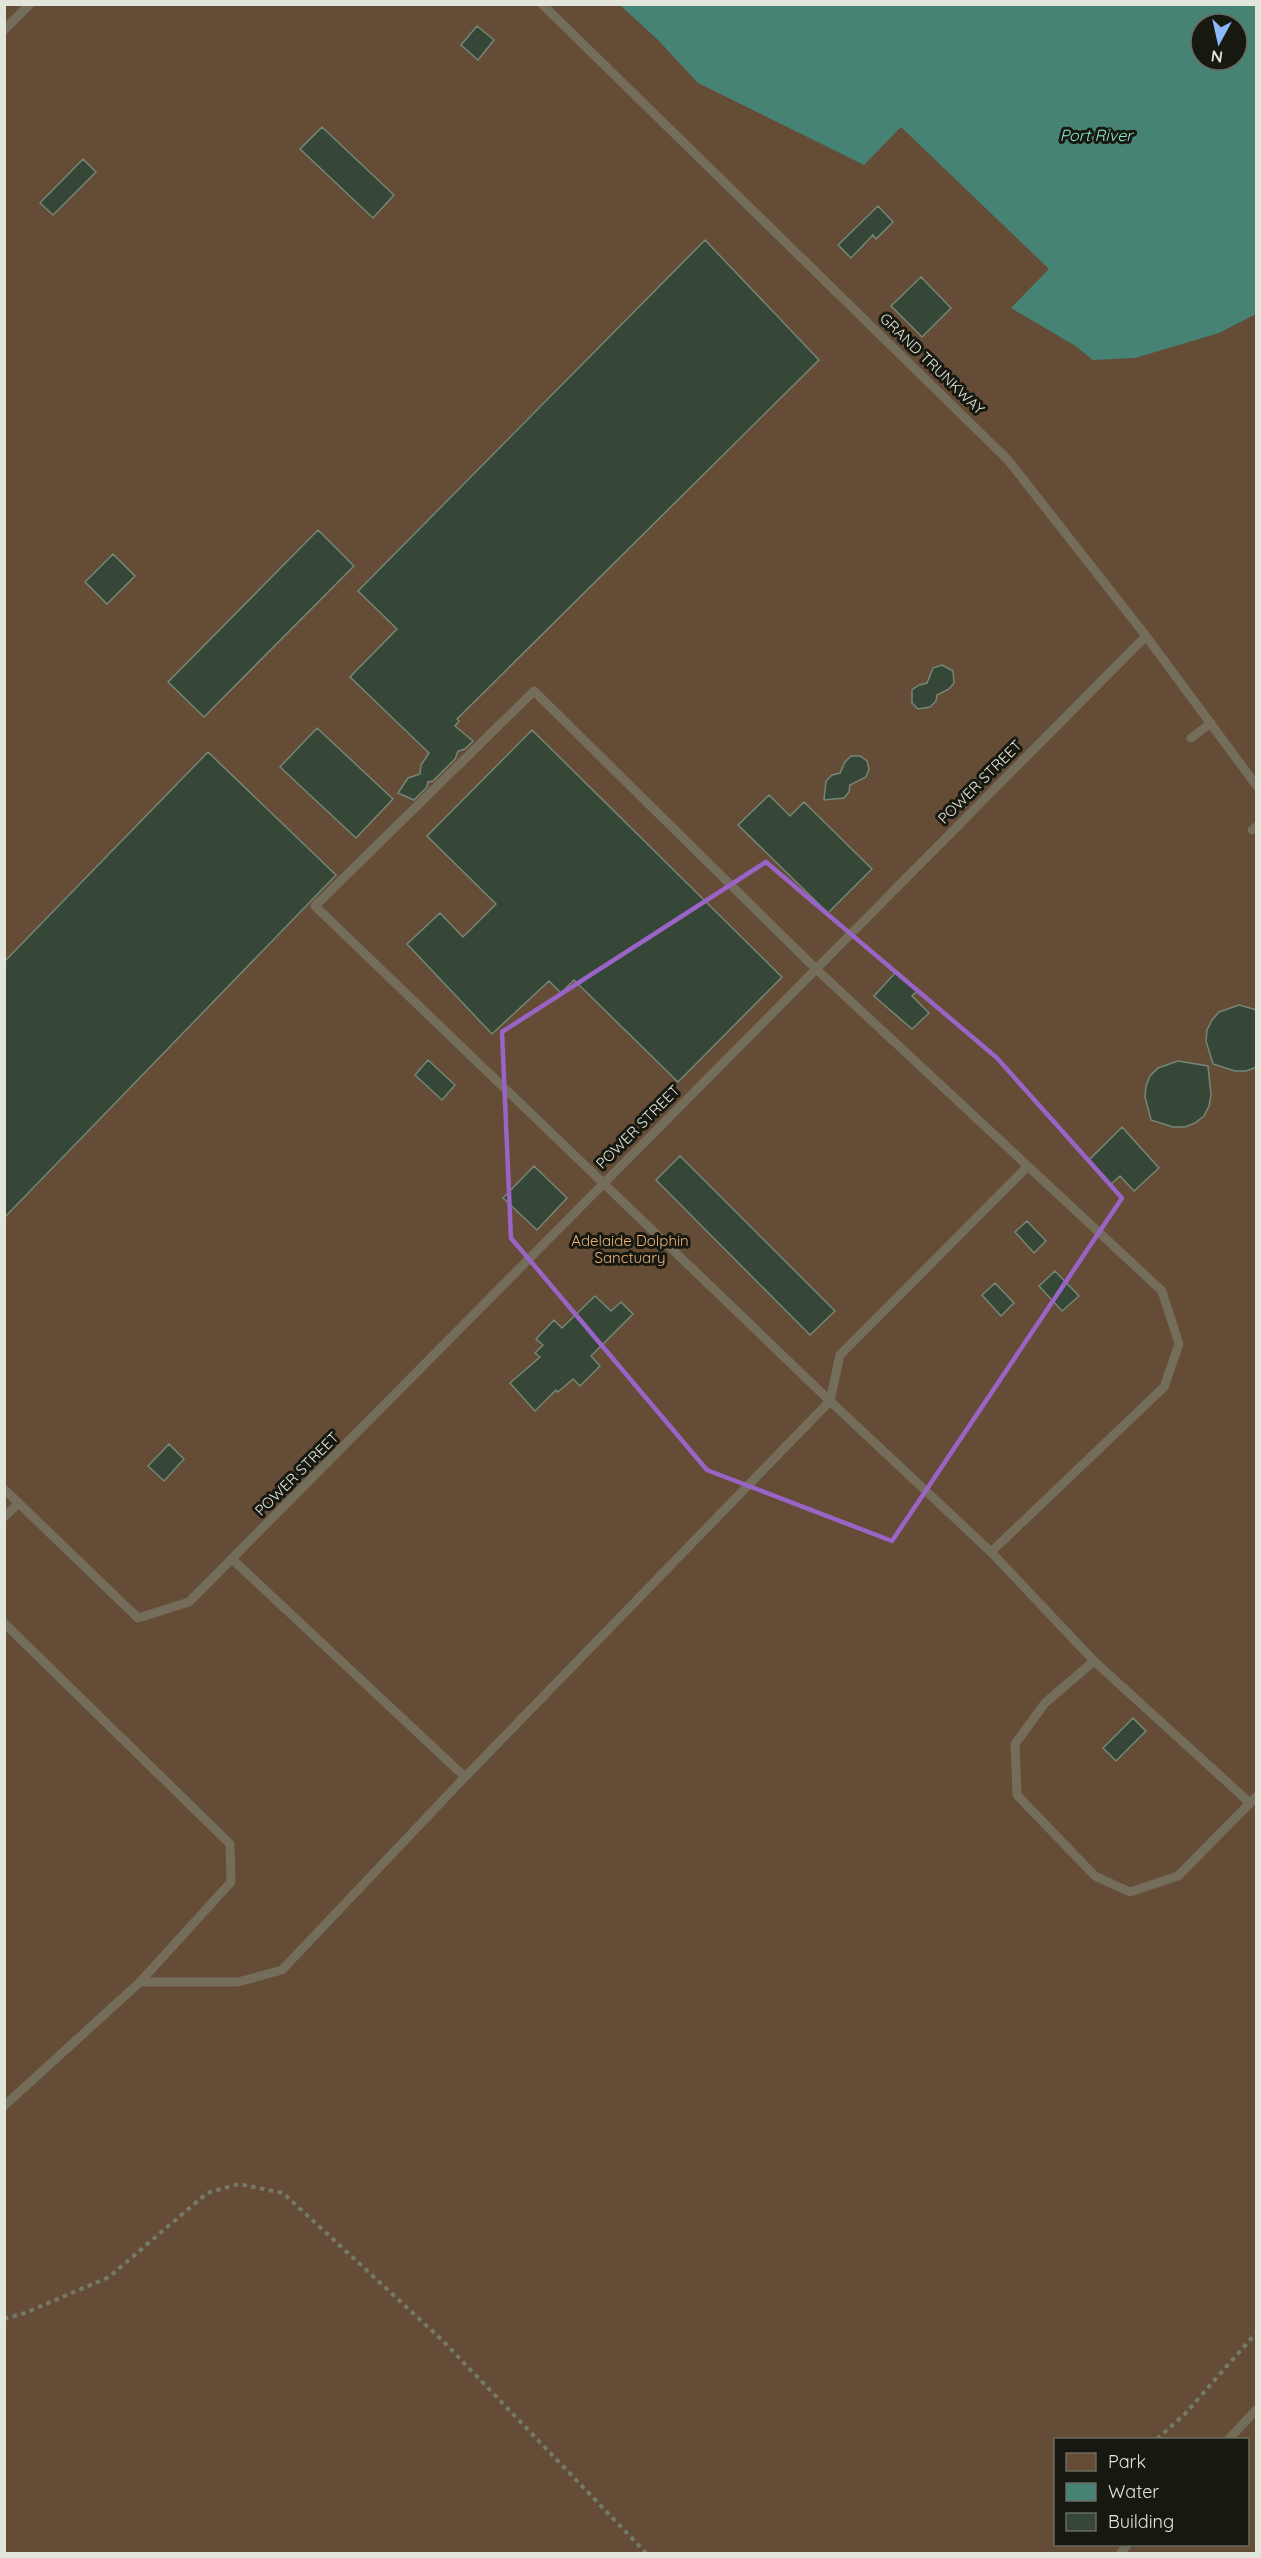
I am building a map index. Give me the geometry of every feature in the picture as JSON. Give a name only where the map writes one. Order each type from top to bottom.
[{"type":"lane","points":[[4,30],[30,4]]},
{"type":"lane","name":"GRAND TRUNKWAY","points":[[542,4],[1008,460],[1146,636],[1257,784]]},
{"type":"lane","name":"POWER STREET","points":[[19,1503],[138,1618],[189,1602],[1146,636]]},
{"type":"lane","points":[[991,1552],[1164,1387],[1179,1344],[1162,1291],[815,968],[534,691],[315,906],[830,1401],[991,1552],[1094,1661],[1253,1800],[1178,1876],[1130,1892],[1095,1876],[1017,1795],[1015,1744],[1045,1703],[1094,1661]]},
{"type":"lane","points":[[1191,738],[1211,723]]},
{"type":"lane","points":[[140,1982],[238,1982],[282,1970],[465,1777],[830,1401],[840,1355],[1028,1166]]},
{"type":"lane","points":[[4,1489],[19,1503],[4,1517]]},
{"type":"lane","points":[[233,1560],[465,1777]]},
{"type":"lane","points":[[4,1623],[230,1844],[231,1882],[140,1982],[4,2106]]},
{"type":"lane","points":[[1229,2438],[1257,2410]]},
{"type":"path","points":[[4,2319],[25,2313],[109,2277],[207,2193],[239,2184],[283,2193],[441,2339],[647,2553]]},
{"type":"path","points":[[1158,2438],[1184,2415],[1257,2333]]},
{"type":"highlighted area","points":[[766,862],[997,1058],[1122,1198],[892,1541],[707,1470],[511,1238],[502,1032]]},
{"type":"green space","name":"Adelaide Dolphin Sanctuary","points":[[5,5],[1256,5],[1256,2553],[5,2554]]},
{"type":"water","name":"Port River","points":[[620,5],[1256,5],[1256,314],[1219,333],[1135,358],[1093,360],[1074,345],[1011,308],[1049,269],[901,127],[864,165],[698,83],[659,41]]},
{"type":"building","points":[[477,26],[494,40],[478,60],[461,45]]},
{"type":"building","points":[[322,127],[394,195],[373,218],[300,149]]},
{"type":"building","points":[[83,159],[96,172],[53,215],[40,203]]},
{"type":"building","points":[[878,206],[893,222],[876,239],[873,235],[851,258],[838,245]]},
{"type":"building","points":[[705,240],[819,360],[457,719],[459,721],[455,726],[473,741],[465,749],[458,751],[455,759],[433,781],[428,782],[427,787],[414,800],[398,793],[408,778],[420,774],[421,765],[429,753],[350,677],[397,629],[358,591]]},
{"type":"building","points":[[921,277],[951,308],[922,337],[891,306]]},
{"type":"building","points":[[318,530],[354,566],[204,717],[168,682]]},
{"type":"building","points":[[113,554],[135,576],[107,604],[85,582]]},
{"type":"building","points":[[942,665],[953,671],[954,683],[949,689],[937,695],[936,701],[930,707],[918,709],[912,703],[912,690],[927,683],[933,668]]},
{"type":"building","points":[[317,728],[393,799],[356,838],[280,767]]},
{"type":"building","points":[[532,730],[782,977],[678,1082],[574,980],[561,993],[549,981],[492,1034],[407,944],[440,913],[463,937],[496,904],[427,836]]},
{"type":"building","points":[[208,752],[336,875],[4,1218],[4,962]]},
{"type":"building","points":[[851,756],[860,756],[867,761],[869,769],[866,777],[850,785],[849,792],[844,798],[824,800],[826,781],[832,775],[840,773]]},
{"type":"building","points":[[769,795],[790,816],[804,802],[872,869],[828,913],[738,825]]},
{"type":"building","points":[[897,971],[918,990],[912,996],[929,1013],[912,1029],[874,996]]},
{"type":"building","points":[[1239,1005],[1257,1010],[1257,1067],[1246,1071],[1235,1071],[1213,1064],[1206,1041],[1207,1030],[1219,1012]]},
{"type":"building","points":[[428,1060],[455,1085],[442,1100],[415,1075]]},
{"type":"building","points":[[1178,1061],[1208,1066],[1211,1095],[1209,1106],[1204,1116],[1185,1127],[1173,1127],[1151,1120],[1145,1097],[1150,1076],[1158,1068]]},
{"type":"building","points":[[1122,1127],[1159,1168],[1134,1191],[1120,1176],[1111,1184],[1088,1161]]},
{"type":"building","points":[[680,1156],[835,1311],[810,1335],[656,1180]]},
{"type":"building","points":[[534,1166],[567,1198],[537,1230],[503,1198]]},
{"type":"building","points":[[1027,1221],[1046,1241],[1034,1253],[1015,1232]]},
{"type":"building","points":[[1055,1271],[1079,1296],[1062,1311],[1039,1286]]},
{"type":"building","points":[[995,1283],[1014,1303],[1001,1316],[982,1295]]},
{"type":"building","points":[[595,1296],[611,1311],[621,1302],[633,1314],[591,1356],[600,1366],[580,1386],[573,1379],[558,1392],[556,1390],[535,1411],[510,1383],[540,1357],[535,1353],[543,1345],[536,1339],[554,1320],[562,1328]]},
{"type":"building","points":[[169,1444],[184,1459],[164,1481],[148,1466]]},
{"type":"building","points":[[1133,1718],[1146,1731],[1116,1761],[1103,1748]]}]
